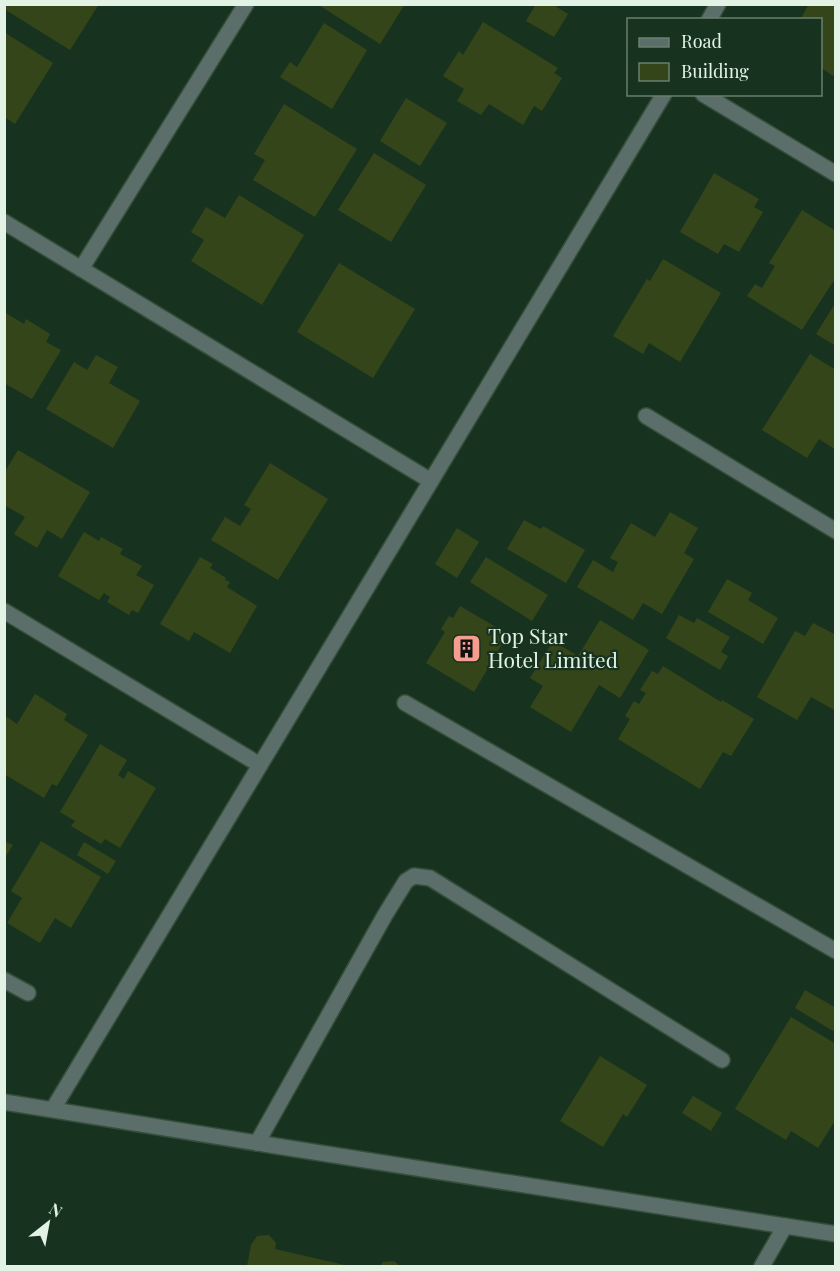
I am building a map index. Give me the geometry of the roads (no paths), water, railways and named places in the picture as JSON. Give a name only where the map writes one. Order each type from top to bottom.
[{"type":"street","points":[[81,269],[246,4]]},
{"type":"street","points":[[710,18],[718,4]]},
{"type":"street","points":[[53,1109],[662,96]]},
{"type":"street","points":[[706,96],[836,174]]},
{"type":"street","points":[[5,224],[431,481]]},
{"type":"street","points":[[646,416],[836,531]]},
{"type":"street","points":[[4,611],[260,765]]},
{"type":"street","points":[[405,703],[836,951]]},
{"type":"street","points":[[257,1143],[385,915],[406,881],[414,876],[430,878],[722,1060]]},
{"type":"street","points":[[4,980],[28,993]]},
{"type":"street","points":[[4,1101],[836,1234]]},
{"type":"street","points":[[762,1266],[785,1226]]},
{"type":"place","name":"Top Star Hotel Limited","points":[[467,649]]}]
